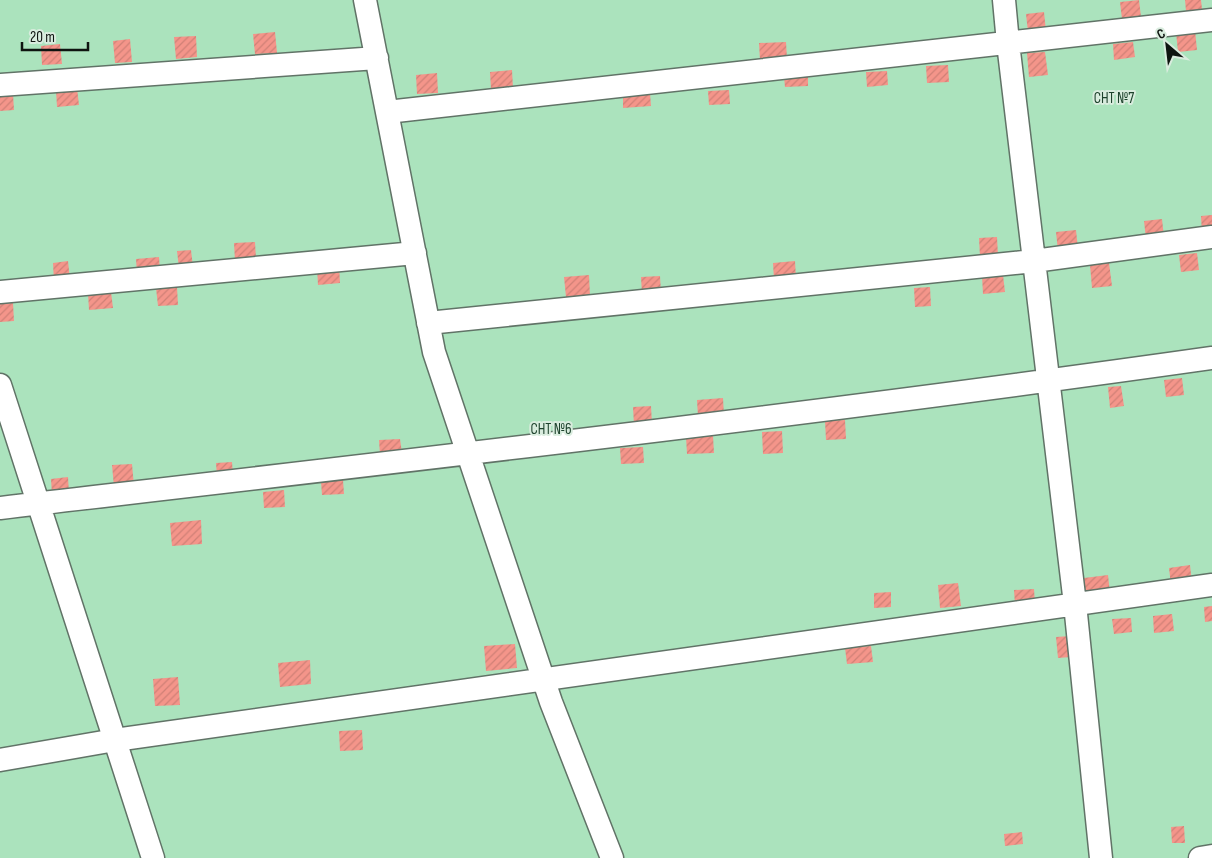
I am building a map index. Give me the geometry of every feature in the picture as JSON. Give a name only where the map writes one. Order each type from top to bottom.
[{"type":"street","points":[[365,0],[434,352],[551,702],[612,858]]},
{"type":"street","points":[[1004,0],[1076,604],[1101,858]]},
{"type":"street","points":[[387,112],[1212,20]]},
{"type":"street","points":[[0,85],[377,58]]},
{"type":"street","points":[[428,323],[1034,261],[1212,237]]},
{"type":"street","points":[[0,292],[415,253]]},
{"type":"street","points":[[0,508],[468,454],[1049,381],[1212,358]]},
{"type":"street","points":[[0,384],[153,858]]},
{"type":"street","points":[[0,760],[115,740],[1212,585]]},
{"type":"street","points":[[1200,858],[1212,856]]},
{"type":"green space","name":"СНТ №6","points":[[0,0],[1212,0],[1212,858],[0,858]]},
{"type":"building","points":[[1139,0],[1141,17],[1122,19],[1120,2]]},
{"type":"building","points":[[1185,0],[1201,0],[1202,9],[1186,11]]},
{"type":"building","points":[[1044,12],[1046,31],[1028,32],[1026,14]]},
{"type":"building","points":[[1195,30],[1197,50],[1178,52],[1176,32]]},
{"type":"building","points":[[275,32],[277,53],[255,54],[253,34]]},
{"type":"building","points":[[196,36],[197,57],[176,59],[174,37]]},
{"type":"building","points":[[130,39],[132,62],[115,63],[113,41]]},
{"type":"building","points":[[786,42],[787,59],[760,61],[759,43]]},
{"type":"building","points":[[1133,42],[1135,57],[1114,60],[1113,44]]},
{"type":"building","points":[[60,44],[62,64],[42,65],[41,46]]},
{"type":"building","points":[[1045,52],[1048,75],[1029,77],[1027,53]]},
{"type":"building","points":[[948,65],[949,82],[927,83],[926,66]]},
{"type":"building","points":[[512,70],[513,88],[491,89],[490,72]]},
{"type":"building","points":[[887,71],[888,85],[867,87],[866,72]]},
{"type":"building","points":[[437,73],[438,93],[417,94],[416,75]]},
{"type":"building","points":[[808,76],[808,86],[785,87],[784,77]]},
{"type":"building","points":[[77,88],[79,105],[57,107],[56,90]]},
{"type":"building","points":[[729,90],[730,104],[709,105],[708,91]]},
{"type":"building","points":[[650,93],[651,106],[623,108],[623,95]]},
{"type":"building","points":[[13,94],[14,110],[0,111],[0,95]]},
{"type":"building","points":[[1212,215],[1212,233],[1202,233],[1201,216]]},
{"type":"building","points":[[1162,219],[1164,237],[1146,239],[1144,221]]},
{"type":"building","points":[[1076,230],[1078,249],[1058,251],[1056,232]]},
{"type":"building","points":[[997,237],[998,256],[980,257],[979,238]]},
{"type":"building","points":[[255,242],[256,259],[235,261],[234,243]]},
{"type":"building","points":[[191,250],[193,267],[179,268],[177,251]]},
{"type":"building","points":[[1197,253],[1199,270],[1181,272],[1179,255]]},
{"type":"building","points":[[159,257],[160,272],[137,274],[136,259]]},
{"type":"building","points":[[68,261],[70,280],[54,282],[53,263]]},
{"type":"building","points":[[795,261],[796,279],[774,280],[773,263]]},
{"type":"building","points":[[1109,263],[1112,286],[1092,288],[1090,265]]},
{"type":"building","points":[[339,265],[340,283],[318,285],[317,267]]},
{"type":"building","points":[[589,275],[590,296],[566,297],[564,277]]},
{"type":"building","points":[[1003,275],[1005,292],[983,294],[982,276]]},
{"type":"building","points":[[660,276],[661,293],[642,294],[641,277]]},
{"type":"building","points":[[177,287],[178,305],[158,306],[156,288]]},
{"type":"building","points":[[930,287],[931,306],[915,307],[914,288]]},
{"type":"building","points":[[111,292],[113,308],[89,310],[88,293]]},
{"type":"building","points":[[13,303],[14,321],[0,322],[0,304]]},
{"type":"building","points":[[1182,378],[1184,395],[1166,397],[1164,380]]},
{"type":"building","points":[[1121,386],[1124,406],[1110,408],[1108,387]]},
{"type":"building","points":[[723,398],[724,416],[698,417],[697,400]]},
{"type":"building","points":[[651,406],[652,424],[634,425],[633,407]]},
{"type":"building","points":[[845,420],[846,439],[826,440],[825,421]]},
{"type":"building","points":[[782,431],[783,453],[763,454],[762,432]]},
{"type":"building","points":[[713,436],[714,453],[687,454],[686,437]]},
{"type":"building","points":[[400,439],[402,453],[380,455],[379,440]]},
{"type":"building","points":[[643,447],[644,463],[621,464],[620,448]]},
{"type":"building","points":[[232,462],[233,475],[217,476],[216,463]]},
{"type":"building","points":[[132,464],[134,486],[114,487],[112,465]]},
{"type":"building","points":[[68,477],[69,494],[52,495],[51,479]]},
{"type":"building","points":[[343,480],[344,494],[322,495],[321,482]]},
{"type":"building","points":[[284,490],[285,507],[264,508],[263,492]]},
{"type":"building","points":[[201,520],[202,544],[172,546],[170,523]]},
{"type":"building","points":[[1190,565],[1192,583],[1171,585],[1169,568]]},
{"type":"building","points":[[1108,575],[1110,593],[1086,595],[1084,578]]},
{"type":"building","points":[[958,583],[961,606],[940,608],[938,585]]},
{"type":"building","points":[[1034,589],[1035,604],[1015,605],[1014,590]]},
{"type":"building","points":[[891,592],[891,607],[874,608],[874,593]]},
{"type":"building","points":[[1212,606],[1212,621],[1205,622],[1204,607]]},
{"type":"building","points":[[1172,614],[1174,631],[1154,633],[1153,616]]},
{"type":"building","points":[[1131,618],[1132,632],[1114,634],[1112,619]]},
{"type":"building","points":[[1070,636],[1071,657],[1058,658],[1056,637]]},
{"type":"building","points":[[515,644],[517,668],[486,671],[484,646]]},
{"type":"building","points":[[871,646],[873,662],[847,664],[845,648]]},
{"type":"building","points":[[310,660],[311,684],[280,687],[278,663]]},
{"type":"building","points":[[178,677],[180,705],[155,706],[153,679]]},
{"type":"building","points":[[362,730],[363,750],[340,751],[339,731]]},
{"type":"building","points":[[1184,826],[1185,843],[1172,843],[1171,827]]},
{"type":"building","points":[[1022,832],[1023,844],[1005,846],[1004,834]]},
{"type":"park label","name":"СНТ №7","points":[[1114,98]]}]
